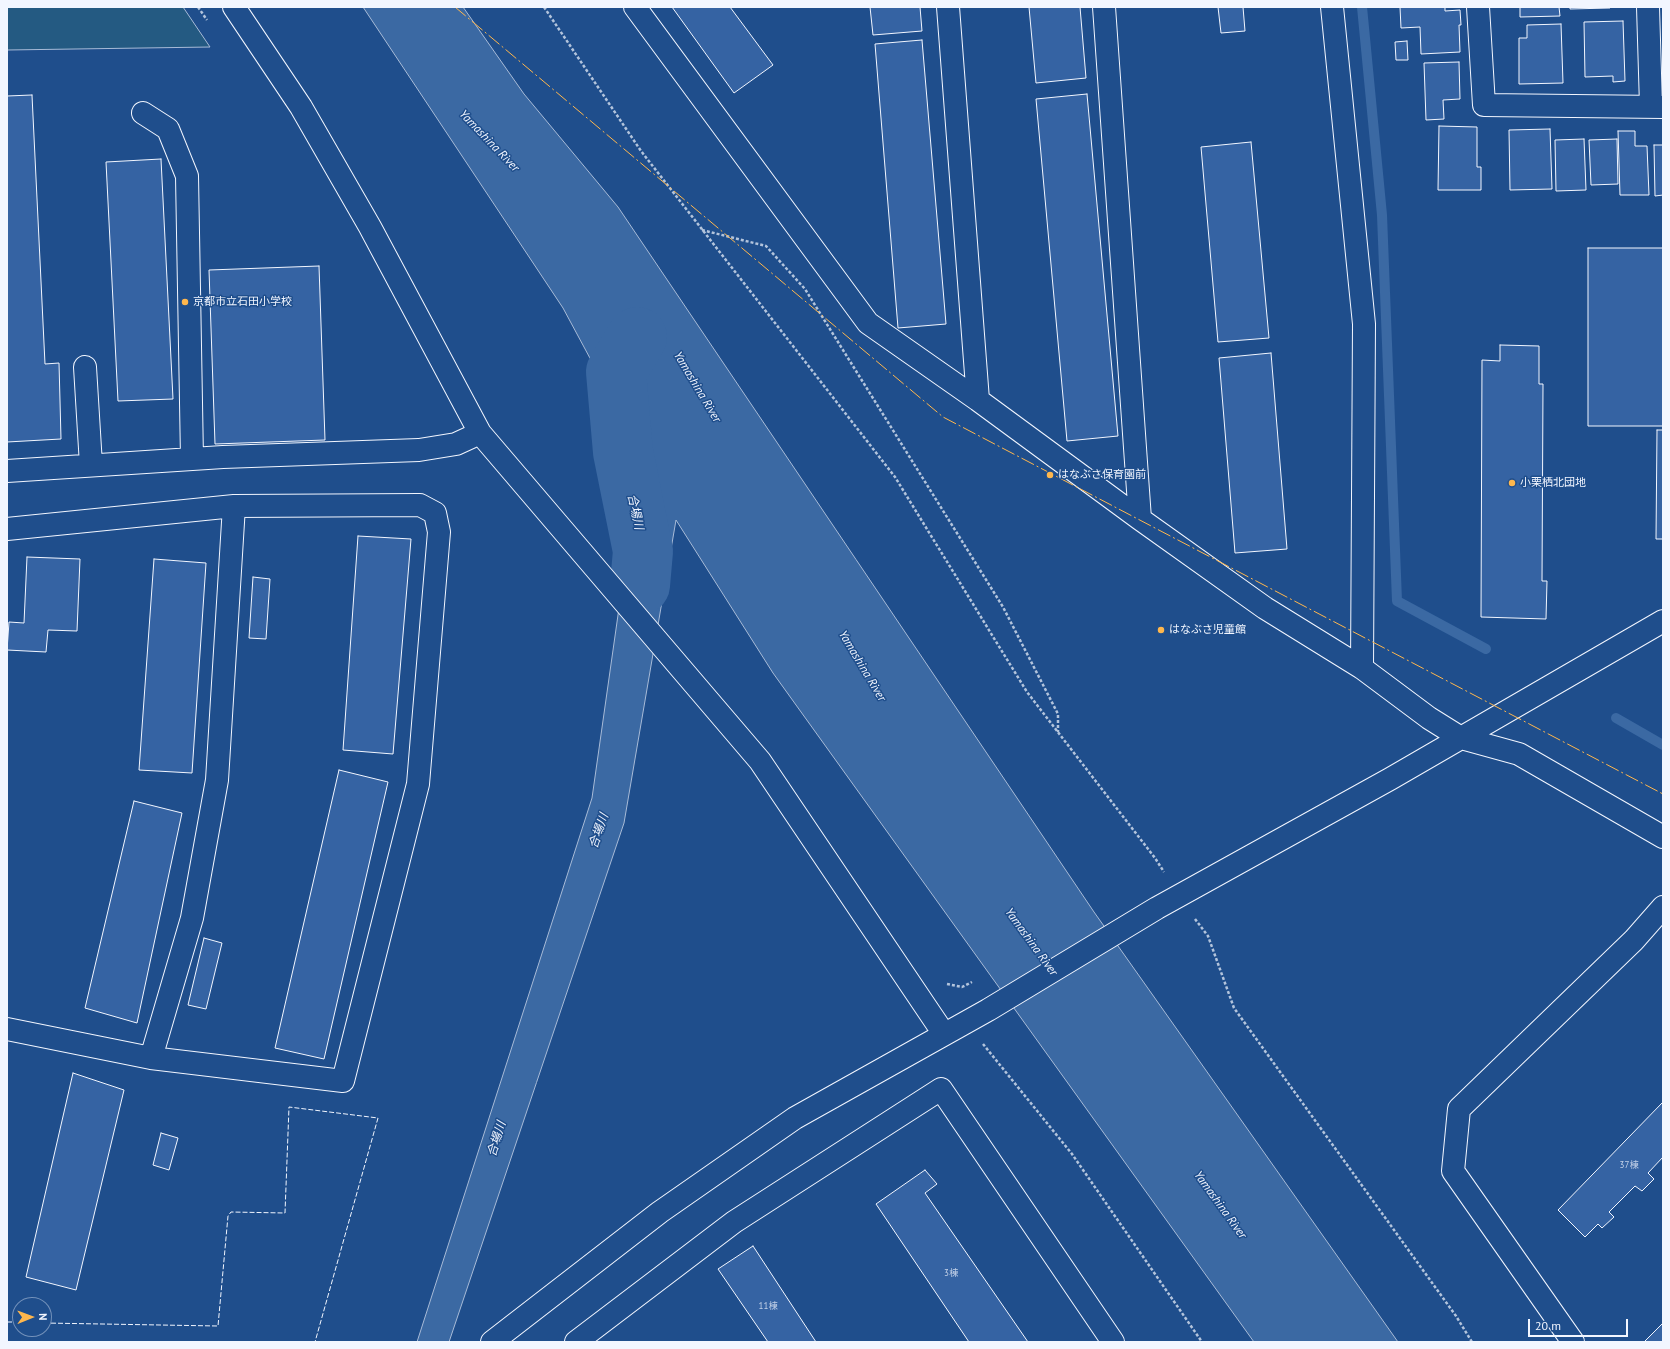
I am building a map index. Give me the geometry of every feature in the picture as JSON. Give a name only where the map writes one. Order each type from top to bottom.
[{"type":"street","points":[[234,7],[309,120],[370,227],[480,434],[760,761],[944,1034]]},
{"type":"street","points":[[635,7],[868,323],[978,400],[1140,519],[1265,608],[1362,668],[1429,718],[1461,738],[1519,754],[1663,837]]},
{"type":"street","points":[[948,7],[978,400]]},
{"type":"street","points":[[1104,7],[1140,519]]},
{"type":"street","points":[[1332,7],[1364,324],[1362,668]]},
{"type":"street","points":[[1478,7],[1484,105],[1657,106],[1648,7]]},
{"type":"street","points":[[143,113],[168,129],[187,176],[192,459]]},
{"type":"street","points":[[85,367],[91,465]]},
{"type":"street","points":[[7,471],[192,459],[419,450],[456,444],[480,434]]},
{"type":"street","points":[[7,529],[234,506],[420,505],[435,513],[439,532],[418,784],[343,1081],[152,1058],[7,1029]]},
{"type":"street","points":[[152,1058],[192,918],[217,780],[234,506]]},
{"type":"street","points":[[492,1342],[660,1212],[795,1118],[966,1023],[1158,908],[1390,779],[1663,621]]},
{"type":"street","points":[[1573,1342],[1453,1171],[1459,1109],[1634,940],[1663,908]]},
{"type":"street","points":[[576,1342],[734,1222],[941,1089],[1113,1342]]},
{"type":"path","points":[[544,7],[641,151],[895,477],[1027,692],[1155,858],[1208,936],[1234,1008],[1456,1316],[1472,1342]]},
{"type":"path","points":[[702,230],[766,246],[805,289],[1003,608],[1058,714],[1058,732]]},
{"type":"path","points":[[966,1023],[1072,1154],[1202,1342]]},
{"type":"shaded area","points":[[7,7],[183,7],[210,47],[7,50]]},
{"type":"water","name":"Yamashina River","points":[[363,7],[463,7],[524,94],[618,207],[1094,912],[1398,1342],[1254,1342],[773,673],[676,520],[624,823],[449,1342],[417,1342],[592,798],[641,453],[563,308]]},
{"type":"building","points":[[672,7],[730,7],[773,65],[734,93]]},
{"type":"building","points":[[870,7],[920,7],[922,31],[873,35]]},
{"type":"building","points":[[1029,7],[1080,7],[1086,78],[1036,83]]},
{"type":"building","points":[[1218,7],[1243,7],[1245,31],[1221,33]]},
{"type":"building","points":[[1400,7],[1445,7],[1445,11],[1460,10],[1460,52],[1421,54],[1420,27],[1401,28]]},
{"type":"building","points":[[1520,7],[1559,7],[1560,16],[1520,17]]},
{"type":"building","points":[[1570,7],[1610,7],[1610,8],[1570,9]]},
{"type":"building","points":[[1623,21],[1625,81],[1613,82],[1613,76],[1585,77],[1584,22]]},
{"type":"building","points":[[1561,24],[1563,83],[1519,84],[1519,38],[1527,38],[1527,25]]},
{"type":"building","points":[[922,40],[946,324],[898,328],[875,44]]},
{"type":"building","points":[[1407,41],[1408,60],[1396,60],[1395,42]]},
{"type":"building","points":[[1459,62],[1460,99],[1443,100],[1444,119],[1426,120],[1424,63]]},
{"type":"building","points":[[1087,94],[1118,436],[1067,441],[1036,99]]},
{"type":"building","points":[[32,95],[45,364],[59,363],[61,439],[7,442],[7,96]]},
{"type":"building","points":[[1439,126],[1477,127],[1477,167],[1481,167],[1481,190],[1438,190]]},
{"type":"building","points":[[1550,129],[1552,189],[1510,190],[1509,130]]},
{"type":"building","points":[[1618,131],[1635,131],[1635,146],[1647,146],[1649,195],[1620,195]]},
{"type":"building","points":[[1584,139],[1586,190],[1556,191],[1555,140]]},
{"type":"building","points":[[1617,139],[1618,184],[1591,185],[1589,140]]},
{"type":"building","points":[[1251,142],[1269,338],[1218,342],[1201,147]]},
{"type":"building","points":[[1654,145],[1663,145],[1663,195],[1655,196]]},
{"type":"building","points":[[161,159],[173,399],[118,401],[106,162]]},
{"type":"building","points":[[1588,248],[1663,248],[1663,426],[1588,426]]},
{"type":"building","points":[[319,266],[325,440],[215,444],[209,270]]},
{"type":"building","name":"小栗栖北団地","points":[[1500,345],[1539,346],[1539,384],[1543,384],[1542,581],[1547,581],[1546,619],[1481,617],[1482,360],[1500,361]]},
{"type":"building","points":[[1271,353],[1287,549],[1235,553],[1219,358]]},
{"type":"building","points":[[1657,430],[1663,430],[1663,539],[1656,539]]},
{"type":"building","points":[[358,536],[411,539],[393,754],[343,750]]},
{"type":"building","points":[[27,557],[80,559],[77,631],[48,630],[46,652],[7,650],[9,622],[24,623]]},
{"type":"building","points":[[154,559],[206,563],[192,773],[139,770]]},
{"type":"building","points":[[253,577],[270,579],[266,639],[249,638]]},
{"type":"building","points":[[339,770],[388,782],[324,1059],[275,1048]]},
{"type":"building","points":[[134,801],[182,813],[137,1023],[85,1008]]},
{"type":"building","points":[[204,938],[222,943],[206,1009],[188,1005]]},
{"type":"building","points":[[73,1073],[124,1090],[76,1290],[26,1277]]},
{"type":"building","points":[[1663,1102],[1663,1157],[1648,1173],[1654,1179],[1642,1191],[1635,1186],[1609,1212],[1614,1217],[1602,1228],[1598,1224],[1585,1237],[1558,1210]]},
{"type":"building","points":[[161,1133],[178,1138],[169,1170],[153,1165]]},
{"type":"building","points":[[925,1170],[937,1184],[925,1193],[1028,1342],[969,1342],[876,1204]]},
{"type":"building","points":[[753,1246],[816,1342],[768,1342],[718,1269]]},
{"type":"building","points":[[1663,1323],[1663,1342],[1646,1342],[1645,1341]]},
{"type":"waterway","points":[[1362,7],[1382,215],[1397,601],[1486,649]]},
{"type":"waterway","name":"合場川","points":[[637,337],[616,372],[623,452],[643,551],[640,585]]},
{"type":"waterway","points":[[1616,718],[1663,745]]},
{"type":"fence","points":[[52,1323],[218,1326],[228,1216],[231,1212],[285,1213],[289,1107],[378,1118],[315,1342]]},
{"type":"fence","points":[[7,1322],[12,1322]]},
{"type":"power","points":[[455,7],[943,417],[1663,794]]},
{"type":"place","name":"京都市立石田小学校","points":[[185,302]]},
{"type":"place","name":"はなぶさ保育園前","points":[[1050,475]]},
{"type":"place","name":"小栗栖北団地","points":[[1512,483]]},
{"type":"place","name":"はなぶさ児童館","points":[[1161,630]]}]
